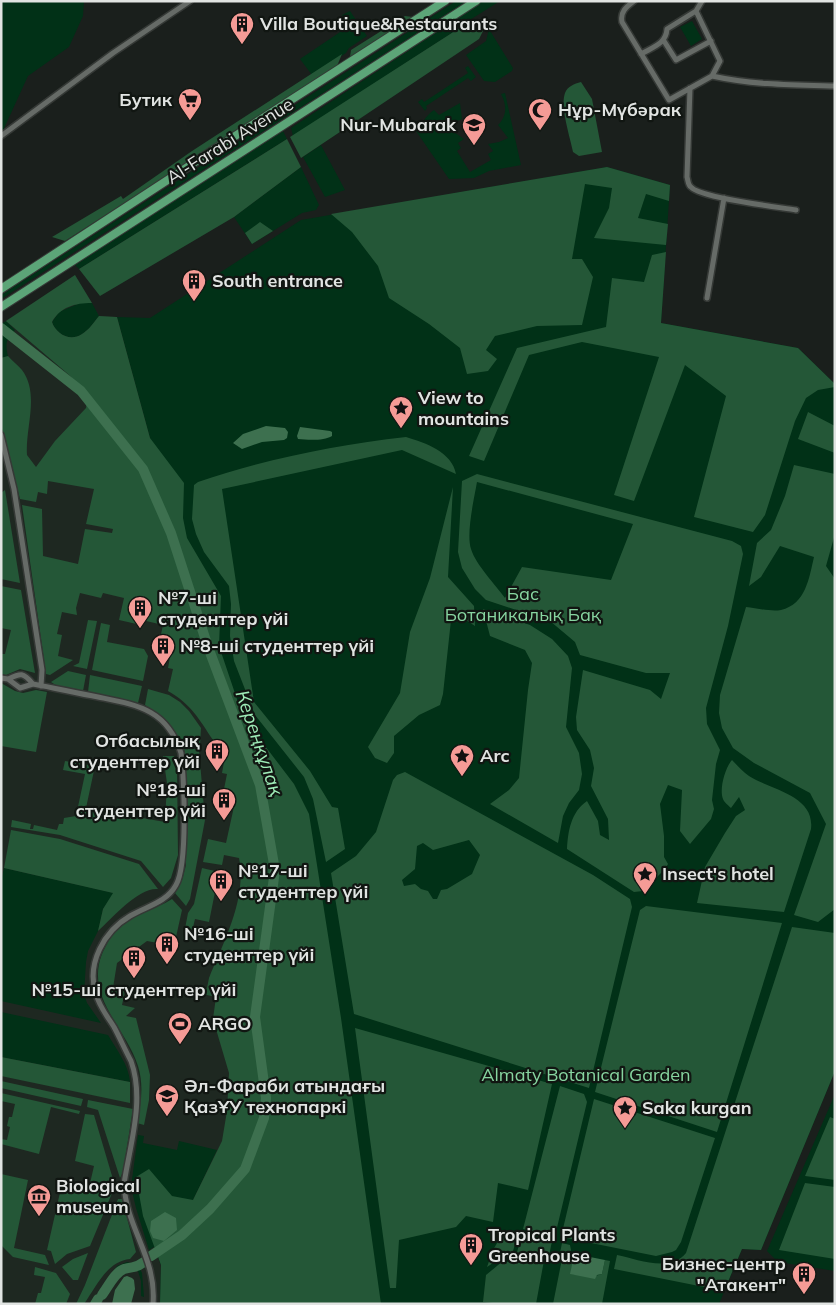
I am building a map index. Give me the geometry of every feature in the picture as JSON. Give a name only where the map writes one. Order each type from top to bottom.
[{"type":"main road","name":"Al-Farabi Avenue","points":[[1,289],[445,1]]},
{"type":"main road","name":"Al-Farabi Avenue","points":[[1,307],[223,162],[353,82],[476,1]]},
{"type":"street","points":[[1,136],[113,53],[190,1]]},
{"type":"street","points":[[634,1],[622,13],[622,22],[669,100],[712,76],[720,61],[696,11]]},
{"type":"street","points":[[641,54],[664,41],[667,37],[667,29],[696,11],[700,3]]},
{"type":"street","points":[[664,41],[676,60],[711,41]]},
{"type":"street","points":[[712,76],[766,85],[835,86]]},
{"type":"street","points":[[690,88],[687,177],[690,187],[696,191],[724,198],[796,210]]},
{"type":"street","points":[[707,298],[724,198]]},
{"type":"street","points":[[1,435],[14,489],[42,670],[41,686]]},
{"type":"street","points":[[4,679],[22,674],[33,684]]},
{"type":"street","points":[[4,679],[20,688],[33,684],[141,707],[159,718],[171,731],[181,753],[183,859],[177,883],[168,896],[118,924],[110,932],[100,950],[94,971],[96,994],[135,1071],[137,1083],[136,1107],[124,1184],[132,1222],[149,1262],[153,1304]]},
{"type":"shaded area","points":[[75,275],[99,316],[117,317],[150,438],[245,753],[256,1114],[203,1202],[143,1216],[161,1265],[160,1304],[1,1304],[1,324]]},
{"type":"shaded area","points":[[266,426],[285,428],[288,432],[287,438],[284,440],[262,442],[242,449],[233,443],[243,434]]},
{"type":"shaded area","points":[[300,427],[330,431],[332,436],[311,440],[298,439]]},
{"type":"shaded area","points":[[165,1212],[176,1218],[177,1230],[164,1241],[153,1238],[150,1231],[151,1221]]},
{"type":"shaded area","points":[[580,1255],[605,1260],[602,1274],[597,1275],[595,1279],[570,1274],[573,1260],[578,1259]]},
{"type":"shaded area","points":[[127,1276],[134,1280],[135,1289],[131,1304],[112,1304],[115,1290],[124,1277]]},
{"type":"green space","points":[[1,1],[84,1],[83,16],[69,47],[28,76],[1,135]]},
{"type":"green space","points":[[456,1],[467,1],[1,299],[1,295]]},
{"type":"green space","points":[[478,1],[500,1],[465,23],[443,24]]},
{"type":"green space","points":[[350,11],[367,36],[349,48],[346,53],[312,75],[300,59],[349,26],[342,15]]},
{"type":"green space","points":[[405,16],[413,17],[350,57],[351,50]]},
{"type":"green space","points":[[481,20],[485,27],[479,39],[301,158],[290,137],[458,29]]},
{"type":"green space","points":[[692,21],[702,39],[691,46],[680,27]]},
{"type":"green space","points":[[443,28],[458,29],[293,136],[291,128]]},
{"type":"green space","points":[[489,29],[513,68],[512,71],[495,82],[484,81],[466,55],[486,41]]},
{"type":"green space","points":[[342,54],[337,66],[309,85],[65,241],[52,237],[121,196],[123,199],[192,151]]},
{"type":"green space","points":[[468,66],[476,77],[471,81],[468,78],[426,106],[425,111],[418,102],[422,99],[424,102],[468,73],[465,68]]},
{"type":"green space","points":[[581,82],[592,99],[602,152],[579,156],[573,152],[565,114],[564,99],[568,89]]},
{"type":"green space","points":[[505,93],[521,165],[489,171],[474,178],[449,179],[416,131],[426,117],[434,110],[439,115],[460,103],[462,119],[449,125],[454,132],[464,139],[458,143],[461,148],[457,151],[470,172],[491,160],[488,154],[493,151],[488,144],[508,138],[498,125],[503,118],[505,106],[501,94]]},
{"type":"green space","points":[[283,131],[287,139],[79,269],[75,265]]},
{"type":"green space","points":[[287,139],[301,167],[234,217],[100,296],[79,269]]},
{"type":"green space","points":[[321,145],[345,190],[325,197],[303,157]]},
{"type":"green space","points":[[301,167],[319,205],[316,210],[302,213],[252,244],[234,217]]},
{"type":"green space","name":"Almaty Botanical Garden","points":[[607,167],[670,185],[661,323],[798,348],[835,384],[835,1071],[761,1250],[742,1249],[719,1304],[160,1304],[161,1265],[154,1247],[149,1250],[131,1187],[138,1135],[144,1136],[143,1143],[177,1150],[179,1141],[217,1150],[193,1200],[236,1165],[254,831],[117,317],[150,318],[301,220]]},
{"type":"green space","points":[[607,167],[670,185],[669,201],[646,194],[638,218],[668,224],[666,245],[594,238],[609,208],[612,188],[585,184],[572,259],[582,259],[593,277],[582,325],[537,326],[495,336],[486,350],[497,359],[488,371],[467,374],[460,348],[429,324],[389,298],[378,266],[352,232],[331,214]]},
{"type":"green space","points":[[260,222],[273,231],[252,244],[245,233]]},
{"type":"green space","points":[[666,252],[661,323],[798,348],[835,384],[835,387],[818,390],[806,398],[795,421],[765,515],[753,532],[694,517],[726,396],[685,365],[634,501],[614,495],[659,357],[582,342],[529,355],[484,461],[469,456],[517,348],[606,327],[612,278],[644,282],[652,255]]},
{"type":"green space","points":[[75,275],[92,303],[80,304],[64,309],[52,322],[64,336],[73,337],[85,332],[99,316],[117,317],[150,438],[184,483],[183,518],[187,538],[221,596],[219,646],[243,717],[294,784],[309,814],[341,1018],[381,1304],[160,1304],[161,1265],[143,1216],[136,1177],[149,1169],[172,1196],[193,1200],[222,1141],[227,1111],[229,1073],[213,1019],[216,997],[188,991],[189,986],[207,988],[209,978],[233,919],[240,889],[241,873],[239,858],[224,855],[222,865],[203,862],[208,839],[226,843],[235,802],[222,799],[227,774],[222,773],[226,751],[211,748],[213,740],[199,719],[183,701],[168,691],[173,669],[168,668],[172,646],[158,643],[163,625],[142,620],[141,625],[119,620],[124,598],[103,593],[101,598],[80,593],[76,608],[77,615],[62,612],[57,634],[62,635],[58,656],[73,660],[50,675],[46,674],[22,505],[42,509],[43,556],[78,564],[85,529],[112,533],[113,529],[86,524],[94,489],[48,481],[47,494],[38,492],[36,502],[20,499],[1,425],[1,358],[8,356],[22,370],[27,379],[31,400],[27,455],[36,467],[55,441],[86,408],[88,396],[86,391],[68,374],[6,321]]},
{"type":"green space","points":[[80,303],[92,303],[99,316],[82,334],[73,337],[64,336],[52,322],[59,312]]},
{"type":"green space","points":[[6,321],[15,330],[7,342],[8,356],[1,358],[1,324]]},
{"type":"green space","points":[[808,412],[835,426],[835,453],[798,439]]},
{"type":"green space","points":[[406,437],[422,442],[444,454],[454,466],[456,474],[402,450],[222,489],[254,702],[310,771],[332,807],[338,808],[345,849],[326,862],[313,799],[304,777],[255,715],[234,661],[230,636],[231,604],[229,586],[204,552],[196,534],[192,519],[194,485],[198,482],[249,466],[301,454],[353,444]]},
{"type":"green space","points":[[794,465],[835,474],[835,534],[826,566],[835,579],[835,909],[818,922],[794,915],[826,824],[810,793],[754,763],[733,748],[722,728],[719,713],[720,695],[746,607],[773,611],[789,607],[801,596],[808,581],[814,557],[780,546],[761,577],[749,586],[757,543],[771,530],[785,496]]},
{"type":"green space","name":"Бас Ботаникалық Бақ","points":[[477,474],[732,541],[741,546],[743,554],[728,626],[706,708],[707,724],[720,750],[716,764],[712,800],[714,809],[711,819],[690,844],[680,831],[682,790],[668,785],[660,804],[664,836],[664,857],[668,864],[643,891],[634,892],[567,849],[571,822],[577,811],[587,801],[598,821],[600,835],[609,840],[608,819],[591,786],[594,768],[590,750],[577,730],[576,717],[583,670],[650,690],[661,699],[670,673],[646,673],[580,655],[575,642],[550,621],[486,600],[475,589],[462,568],[458,552],[462,481]],"holes":[[[477,482],[633,524],[611,580],[522,567],[505,598],[473,555],[469,535]]]},
{"type":"green space","points":[[453,487],[448,577],[474,606],[475,626],[452,611],[443,694],[440,705],[419,715],[394,736],[394,753],[387,763],[375,758],[368,747],[400,693],[410,632],[430,578]]},
{"type":"green space","points":[[5,490],[20,583],[1,579],[1,493]]},
{"type":"green space","points":[[1,586],[21,590],[35,673],[20,669],[6,675],[1,674],[1,654],[5,654],[11,630],[1,628]]},
{"type":"green space","points":[[483,609],[530,625],[552,639],[568,656],[572,668],[566,727],[579,753],[582,774],[579,790],[569,803],[563,816],[558,843],[490,804],[509,790],[519,778],[532,663],[525,650],[490,636]]},
{"type":"green space","points":[[88,620],[97,621],[87,669],[73,666],[79,663]]},
{"type":"green space","points":[[101,623],[110,625],[107,642],[144,649],[148,656],[143,681],[92,670]]},
{"type":"green space","points":[[68,671],[86,675],[83,691],[57,686],[51,682]]},
{"type":"green space","points":[[90,675],[142,686],[138,703],[88,692]]},
{"type":"green space","points":[[1,683],[23,693],[36,690],[47,692],[36,752],[1,746]]},
{"type":"green space","points":[[148,689],[169,695],[189,711],[201,728],[200,745],[181,742],[168,722],[145,705]]},
{"type":"green space","points":[[184,747],[199,750],[205,820],[190,899],[186,906],[175,893],[182,880],[186,865]]},
{"type":"green space","points":[[163,756],[174,756],[177,767],[178,855],[171,878],[163,887],[141,861],[60,835],[11,827],[12,820],[31,824],[30,829],[33,829],[34,825],[57,830],[59,824],[63,824],[64,818],[76,816],[85,774],[63,770],[65,761],[95,766],[86,808],[165,822],[167,783]]},
{"type":"green space","points":[[732,760],[749,776],[799,801],[806,808],[810,818],[811,829],[784,912],[697,903],[705,867],[736,816],[745,810],[739,797],[731,808],[723,799],[723,779]]},
{"type":"green space","points":[[405,772],[593,875],[630,899],[632,907],[589,1088],[354,1014],[331,873],[356,856],[376,832],[393,780],[397,775]],"holes":[[[469,840],[480,855],[472,874],[447,889],[441,890],[437,899],[433,899],[428,891],[421,889],[415,884],[404,886],[402,880],[415,869],[417,846],[423,843],[433,850]]]},
{"type":"green space","points":[[11,830],[60,839],[139,864],[158,889],[143,893],[134,898],[98,931],[103,909],[113,893],[4,868]]},
{"type":"green space","points":[[4,868],[114,893],[103,909],[98,931],[88,951],[86,962],[84,994],[87,1003],[101,1023],[1,1001],[1,881]]},
{"type":"green space","points":[[202,868],[219,872],[209,922],[195,919],[190,940],[183,939],[188,913],[194,904]]},
{"type":"green space","points":[[172,899],[182,910],[174,946],[147,941],[117,963],[113,988],[125,991],[122,1005],[135,1008],[126,1016],[136,1018],[150,1075],[149,1100],[144,1125],[137,1123],[141,1095],[141,1080],[138,1066],[103,998],[98,970],[102,954],[118,928]]},
{"type":"green space","points":[[646,906],[782,923],[717,1132],[595,1092],[640,910]]},
{"type":"green space","points":[[792,927],[835,933],[835,1071],[761,1250],[742,1249],[724,1291],[614,1269],[617,1255],[653,1263],[662,1263],[679,1259],[686,1253]]},
{"type":"green space","points":[[1,1012],[108,1035],[125,1063],[130,1082],[1,1057]]},
{"type":"green space","points":[[355,1028],[552,1084],[528,1190],[498,1183],[493,1222],[466,1216],[456,1227],[399,1240],[396,1288],[390,1288]]},
{"type":"green space","points":[[1,1057],[130,1082],[130,1103],[1,1076]]},
{"type":"green space","points":[[1,1081],[83,1099],[81,1106],[1,1088]]},
{"type":"green space","points":[[560,1086],[584,1094],[587,1102],[555,1236],[523,1229]]},
{"type":"green space","points":[[1,1093],[80,1111],[79,1114],[51,1107],[39,1154],[1,1144],[1,1139],[7,1140],[10,1127],[7,1126],[9,1117],[12,1117],[15,1104],[1,1101]]},
{"type":"green space","points":[[835,1094],[835,1271],[778,1262],[767,1251]]},
{"type":"green space","points":[[594,1099],[715,1138],[681,1242],[676,1250],[656,1256],[561,1237]]},
{"type":"green space","points":[[88,1100],[133,1109],[123,1172],[120,1178],[98,1110],[87,1107]]},
{"type":"green space","points":[[85,1114],[94,1115],[115,1186],[90,1246],[67,1254],[55,1264],[51,1251],[47,1250],[61,1188],[62,1186],[88,1192],[94,1166],[75,1161]]},
{"type":"green space","points":[[830,1117],[835,1119],[835,1180],[805,1176]]},
{"type":"green space","points":[[1,1174],[28,1180],[14,1248],[45,1255],[49,1265],[13,1257],[1,1245]]},
{"type":"green space","points":[[805,1183],[835,1187],[835,1259],[779,1250]]},
{"type":"green space","points":[[118,1199],[122,1199],[136,1252],[130,1259],[115,1264],[103,1276],[84,1304],[76,1304],[85,1285]]},
{"type":"green space","points":[[504,1231],[518,1234],[511,1258],[502,1257],[487,1267],[493,1250]]},
{"type":"green space","points":[[522,1234],[552,1241],[549,1256],[545,1255],[536,1304],[483,1302],[486,1275],[503,1261],[514,1263]]},
{"type":"green space","points":[[562,1243],[570,1245],[569,1255],[573,1260],[571,1274],[595,1276],[602,1274],[605,1260],[610,1261],[602,1304],[553,1304],[562,1259],[559,1258]]},
{"type":"green space","points":[[88,1253],[78,1280],[73,1280],[62,1267],[73,1259]]},
{"type":"green space","points":[[127,1262],[138,1265],[142,1273],[144,1297],[141,1296],[141,1281],[138,1271],[120,1274],[103,1297],[100,1295],[117,1266]]},
{"type":"green space","points":[[35,1267],[56,1273],[70,1294],[66,1304],[35,1304],[38,1293],[41,1293],[45,1277],[34,1275]]},
{"type":"waterway","name":"Кереңқұлақ","points":[[1,328],[81,391],[143,469],[171,533],[208,647],[260,785],[275,870],[255,1017],[266,1098],[264,1118],[245,1169],[210,1209],[182,1235],[151,1256]]},
{"type":"waterway","name":"Кереңқұлақ","points":[[102,1295],[115,1276],[121,1271],[144,1262]]},
{"type":"waterway","name":"Кереңқұлақ","points":[[95,1304],[98,1299]]},
{"type":"place","name":"Villa Boutique&Restaurants","points":[[242,45]]},
{"type":"place","name":"Бутик","points":[[190,121]]},
{"type":"place","name":"Нұр-Мүбәрак","points":[[540,131]]},
{"type":"place","name":"Nur-Mubarak","points":[[474,146]]},
{"type":"place","name":"South entrance","points":[[194,302]]},
{"type":"place","name":"View to mountains","points":[[401,429]]},
{"type":"place","name":"№7-ші студенттер үйі","points":[[140,629]]},
{"type":"place","name":"№8-ші студенттер үйі","points":[[163,667]]},
{"type":"place","name":"Отбасылық студенттер үйі","points":[[217,772]]},
{"type":"place","name":"Arc","points":[[462,777]]},
{"type":"place","name":"№18-ші студенттер үйі","points":[[224,821]]},
{"type":"place","name":"Insect's hotel","points":[[645,895]]},
{"type":"place","name":"№17-ші студенттер үйі","points":[[221,902]]},
{"type":"place","name":"№16-ші студенттер үйі","points":[[167,965]]},
{"type":"place","name":"№15-ші студенттер үйі","points":[[134,979]]},
{"type":"place","name":"ARGO","points":[[180,1045]]},
{"type":"place","name":"Әл-Фараби атындағы ҚазҰУ технопаркі","points":[[167,1117]]},
{"type":"place","name":"Saka kurgan","points":[[625,1129]]},
{"type":"place","name":"Biological museum","points":[[39,1217]]},
{"type":"place","name":"Tropical Plants Greenhouse","points":[[471,1266]]},
{"type":"place","name":"Бизнес-центр \"Атакент\"","points":[[804,1295]]}]
